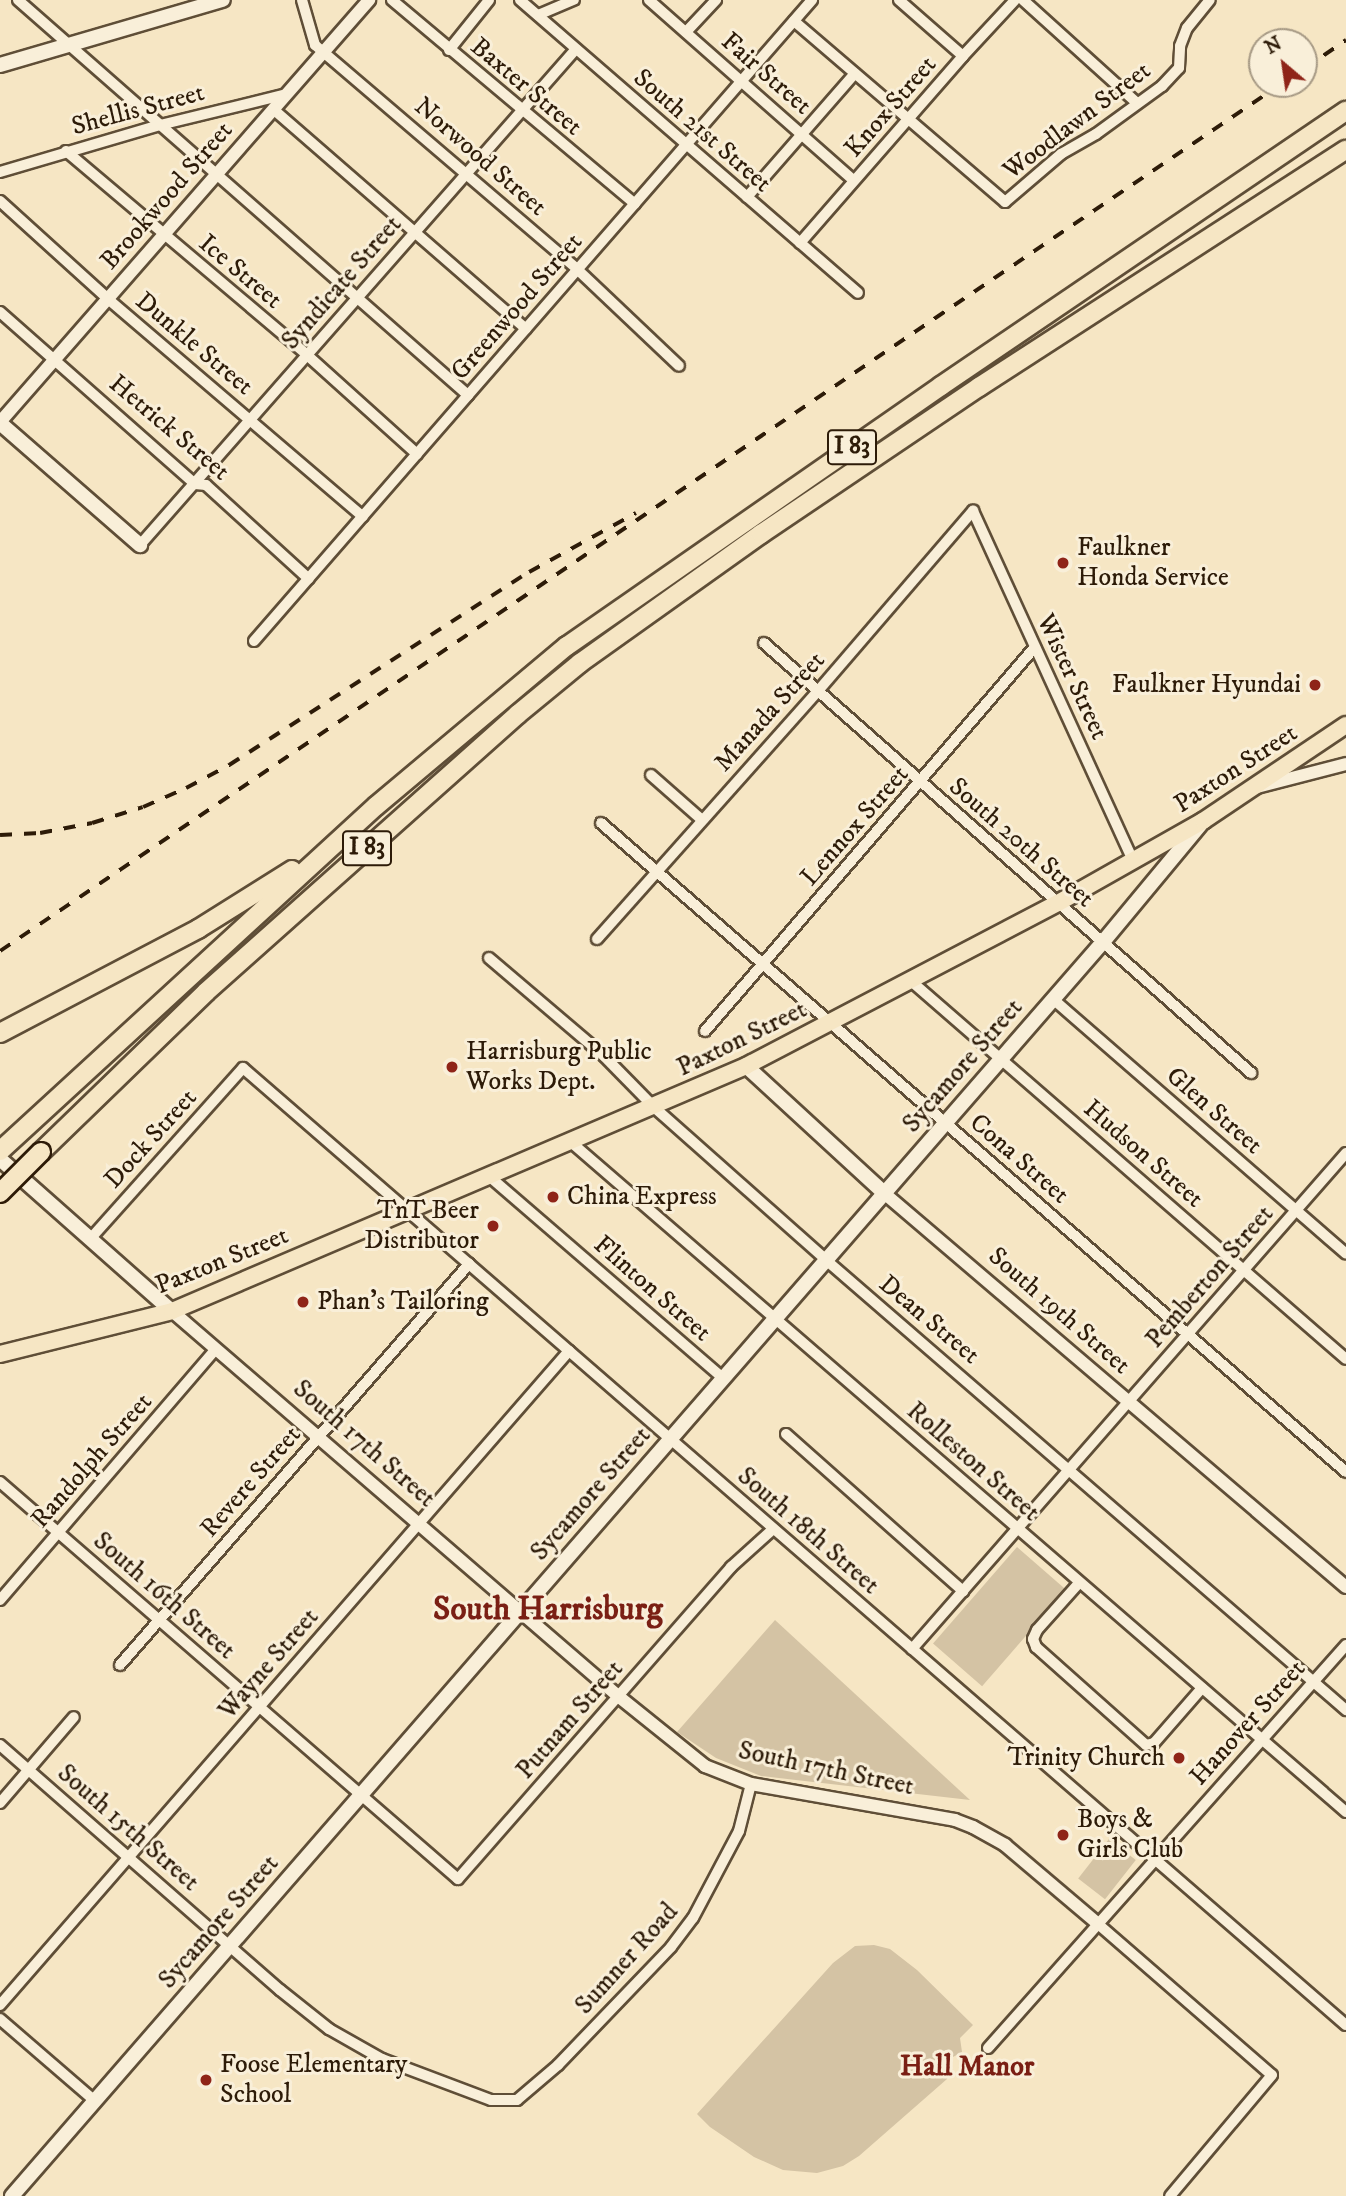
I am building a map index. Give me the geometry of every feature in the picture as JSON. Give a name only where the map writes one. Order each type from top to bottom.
[{"type":"highway","name":"I 83","points":[[0,1151],[376,807],[589,630],[919,401],[1346,111]]},
{"type":"highway","name":"I 83","points":[[0,1193],[117,1075],[216,983],[497,732],[580,663],[761,534],[979,387],[1346,150]]},
{"type":"highway","points":[[0,1034],[242,903],[284,876],[376,807]]},
{"type":"main road","points":[[0,65],[71,46],[177,6],[223,0]]},
{"type":"main road","points":[[0,423],[140,545]]},
{"type":"main road","name":"Paxton Street","points":[[0,1354],[172,1311],[654,1108],[746,1066],[911,981],[1133,861],[1257,787],[1346,725]]},
{"type":"main road","name":"Sycamore Street","points":[[12,2196],[1103,942],[1203,821]]},
{"type":"main road","name":"South 19th Street","points":[[746,1066],[884,1193]]},
{"type":"main road","name":"South 17th Street","points":[[0,1159],[172,1311]]},
{"type":"street","points":[[18,0],[468,396]]},
{"type":"street","name":"Norwood Street","points":[[302,0],[315,45],[578,270],[679,366]]},
{"type":"street","name":"Brookwood Street","points":[[0,423],[369,0]]},
{"type":"street","name":"Baxter Street","points":[[392,0],[635,204]]},
{"type":"street","points":[[449,50],[489,0]]},
{"type":"street","name":"South 21st Street","points":[[520,0],[858,293]]},
{"type":"street","points":[[538,15],[574,0]]},
{"type":"street","name":"Fair Street","points":[[649,0],[855,181]]},
{"type":"street","points":[[686,32],[716,0]]},
{"type":"street","name":"Greenwood Street","points":[[254,641],[812,0]]},
{"type":"street","points":[[899,0],[962,56]]},
{"type":"street","name":"Knox Street","points":[[800,243],[962,56],[1015,0]]},
{"type":"street","points":[[1023,0],[1137,103]]},
{"type":"street","name":"Woodlawn Street","points":[[908,119],[1005,202],[1061,154],[1096,134],[1162,86],[1179,68],[1180,46],[1187,28],[1210,0]]},
{"type":"street","points":[[794,21],[908,119]]},
{"type":"street","name":"Syndicate Street","points":[[140,545],[576,49]]},
{"type":"street","points":[[747,197],[855,73]]},
{"type":"street","name":"Shellis Street","points":[[0,172],[160,125],[287,94]]},
{"type":"street","points":[[273,109],[526,329]]},
{"type":"street","name":"Ice Street","points":[[66,151],[307,355],[417,454]]},
{"type":"street","name":"Dunkle Street","points":[[0,201],[108,299],[363,516]]},
{"type":"street","name":"Hetrick Street","points":[[0,312],[195,484],[206,485],[309,579]]},
{"type":"street","name":"Wister Street","points":[[973,511],[1133,861]]},
{"type":"street","name":"Manada Street","points":[[597,939],[818,691],[973,511]]},
{"type":"street","name":"South 20th Street","points":[[764,643],[1251,1073]]},
{"type":"street","name":"Lennox Street","points":[[705,1031],[1035,647]]},
{"type":"street","points":[[1257,787],[1346,764]]},
{"type":"street","points":[[651,775],[702,820]]},
{"type":"street","name":"Cona Street","points":[[601,823],[1346,1472]]},
{"type":"street","name":"Dean Street","points":[[489,958],[604,1056],[654,1108],[826,1260],[1346,1710]]},
{"type":"street","name":"Hudson Street","points":[[911,981],[1346,1359]]},
{"type":"street","name":"Glen Street","points":[[1053,999],[1346,1254]]},
{"type":"street","name":"South 18th Street","points":[[243,1068],[1346,2025]]},
{"type":"street","name":"Dock Street","points":[[90,1238],[243,1068]]},
{"type":"street","name":"Rolleston Street","points":[[572,1143],[1346,1812]]},
{"type":"street","name":"Pemberton Street","points":[[912,1649],[1345,1156]]},
{"type":"street","name":"Flinton Street","points":[[490,1177],[723,1378]]},
{"type":"street","name":"South 19th Street","points":[[884,1193],[1346,1587]]},
{"type":"street","name":"Revere Street","points":[[120,1665],[469,1264]]},
{"type":"street","name":"South 17th Street","points":[[172,1311],[618,1696],[705,1766],[751,1784],[942,1817],[973,1827],[1005,1846],[1272,2075],[1170,2196]]},
{"type":"street","name":"Randolph Street","points":[[0,1600],[216,1349]]},
{"type":"street","name":"Wayne Street","points":[[0,2005],[569,1351]]},
{"type":"street","points":[[786,1434],[963,1591]]},
{"type":"street","name":"South 16th Street","points":[[0,1482],[458,1879]]},
{"type":"street","name":"Putnam Street","points":[[458,1879],[731,1567],[773,1529]]},
{"type":"street","points":[[1079,1583],[1037,1630],[1033,1639],[1036,1647],[1146,1745],[1154,1743],[1202,1688]]},
{"type":"street","name":"Hanover Street","points":[[988,2048],[1346,1645]]},
{"type":"street","points":[[0,1802],[74,1717]]},
{"type":"street","name":"South 15th Street","points":[[0,1745],[280,1990],[329,2029],[382,2060],[473,2095],[491,2100],[517,2100]]},
{"type":"street","name":"Sumner Road","points":[[517,2100],[558,2065],[694,1918],[739,1830],[751,1784]]},
{"type":"street","points":[[0,2019],[95,2101]]},
{"type":"shaded area","points":[[1017,1547],[1066,1590],[982,1686],[933,1644]]},
{"type":"shaded area","points":[[775,1620],[970,1800],[761,1776],[716,1758],[677,1732]]},
{"type":"shaded area","points":[[1109,1839],[1136,1860],[1105,1899],[1078,1878]]},
{"type":"shaded area","points":[[874,1945],[890,1949],[917,1970],[973,2025],[960,2038],[962,2052],[953,2057],[947,2079],[859,2156],[843,2166],[817,2173],[783,2170],[754,2157],[710,2127],[697,2114],[833,1963],[855,1946]]},
{"type":"railway","points":[[1318,59],[1346,40]]},
{"type":"railway","points":[[0,951],[1260,98]]},
{"type":"railway","points":[[0,835],[40,833],[92,823],[143,807],[186,788],[229,765],[529,572],[636,513]]},
{"type":"place","name":"Faulkner Honda Service","points":[[1063,563]]},
{"type":"place","name":"Faulkner Hyundai","points":[[1315,685]]},
{"type":"place","name":"Harrisburg Public Works Dept.","points":[[452,1067]]},
{"type":"place","name":"China Express","points":[[553,1197]]},
{"type":"place","name":"TnT Beer Distributor","points":[[493,1226]]},
{"type":"place","name":"Phan's Tailoring","points":[[303,1302]]},
{"type":"place","name":"Trinity Church","points":[[1179,1758]]},
{"type":"place","name":"Boys & Girls Club","points":[[1063,1835]]},
{"type":"place","name":"Foose Elementary School","points":[[206,2080]]},
{"type":"district","name":"South Harrisburg","points":[[548,1610]]},
{"type":"district","name":"Hall Manor","points":[[967,2067]]}]
